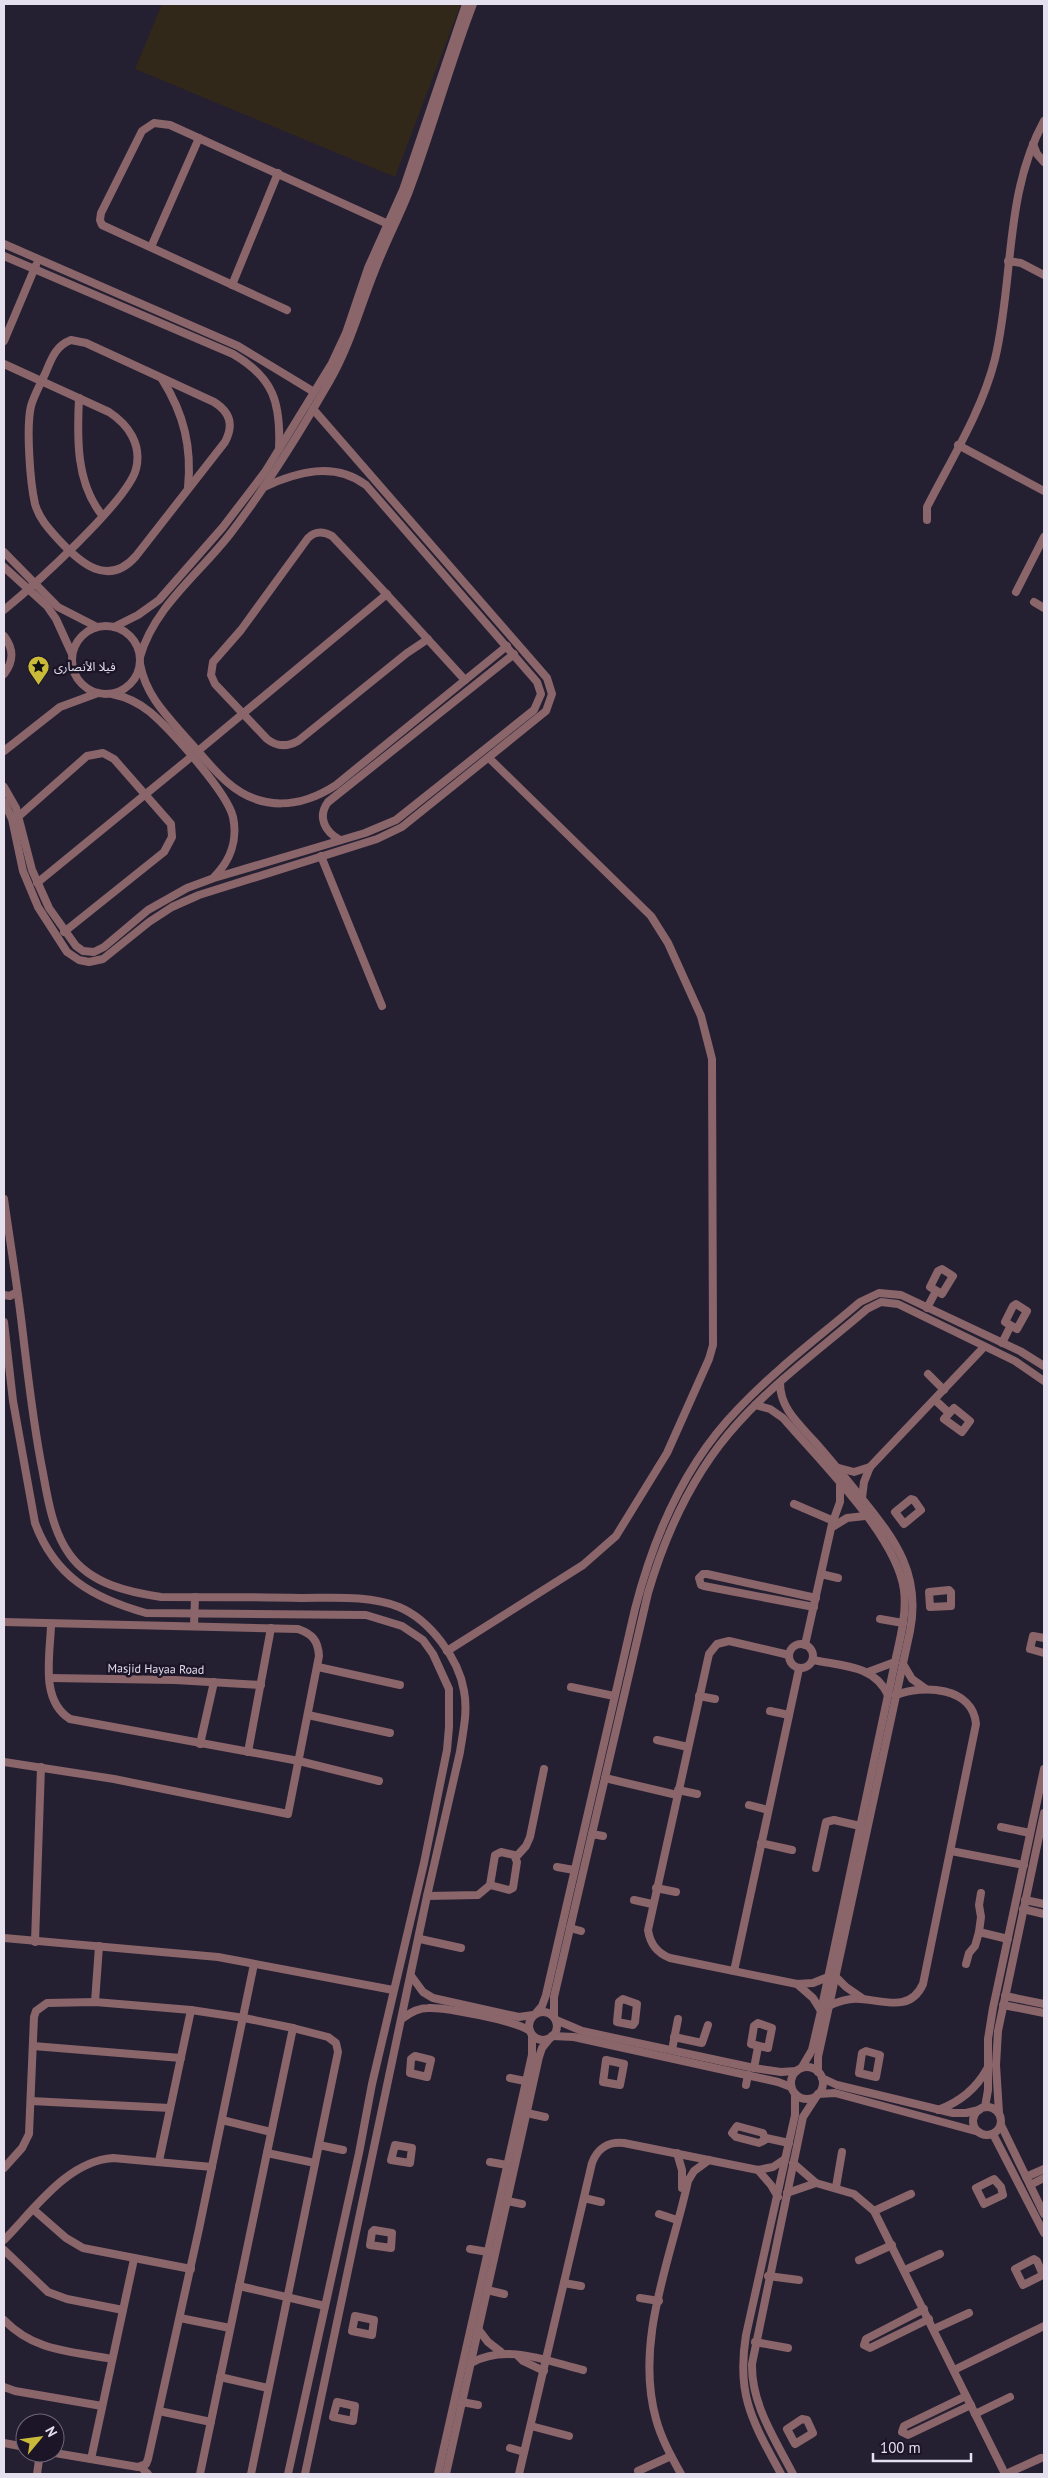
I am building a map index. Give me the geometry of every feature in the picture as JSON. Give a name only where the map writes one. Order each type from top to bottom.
[{"type":"street","points":[[112,694],[132,683],[144,643],[158,617],[229,535],[264,487],[313,409],[345,351],[374,272],[403,206],[466,4]]},
{"type":"street","points":[[72,654],[81,637],[97,628],[114,627],[138,616],[159,600],[223,527],[279,450],[339,348],[368,268],[403,190],[458,33],[473,4]]},
{"type":"street","points":[[927,520],[926,507],[981,400],[993,366],[1000,332],[1008,261],[1024,167],[1044,121]]},
{"type":"street","points":[[287,310],[102,225],[100,220],[102,212],[137,138],[148,126],[162,123],[200,138],[388,224]]},
{"type":"street","points":[[151,247],[200,138]]},
{"type":"street","points":[[1033,144],[1044,162]]},
{"type":"street","points":[[1024,167],[1035,162],[1044,162]]},
{"type":"street","points":[[232,285],[278,173]]},
{"type":"street","points":[[4,244],[238,346],[314,392]]},
{"type":"street","points":[[4,256],[233,354],[246,362],[268,384],[276,399],[279,414],[279,450]]},
{"type":"street","points":[[4,341],[39,259]]},
{"type":"street","points":[[1008,261],[1021,263],[1044,275]]},
{"type":"street","points":[[71,340],[86,344],[162,379],[222,407],[228,415],[231,424],[230,433],[136,556],[120,569],[99,571],[90,567],[69,551],[44,523],[35,503],[28,422],[32,404],[58,347],[71,340]]},
{"type":"street","points":[[4,364],[120,419],[129,430],[135,442],[137,456],[136,469],[131,482],[69,551],[32,587],[4,610]]},
{"type":"street","points":[[162,379],[174,398],[187,435],[190,466],[188,489]]},
{"type":"street","points":[[79,398],[79,442],[84,482],[88,494],[102,515]]},
{"type":"street","points":[[4,802],[12,819],[23,871],[38,907],[68,952],[84,962],[103,959],[149,922],[185,900],[377,839],[402,827],[546,711],[552,694],[549,682],[313,409]]},
{"type":"street","points":[[958,445],[1044,491]]},
{"type":"street","points":[[4,787],[13,801],[19,816],[27,856],[37,883],[64,932],[79,949],[87,952],[98,951],[154,906],[180,892],[214,878],[376,830],[403,816],[534,710],[540,699],[539,686],[514,654],[375,494],[361,481],[344,473],[319,470],[291,475],[264,487]]},
{"type":"street","points":[[428,639],[291,744],[279,745],[270,742],[213,681],[212,666],[311,536],[322,532],[332,536],[387,594],[466,680]]},
{"type":"street","points":[[1016,592],[1044,537]]},
{"type":"street","points":[[4,552],[52,613],[72,654],[73,667],[81,684],[98,694]]},
{"type":"street","points":[[4,567],[66,613],[97,628]]},
{"type":"street","points":[[198,751],[387,594]]},
{"type":"street","points":[[1034,602],[1044,608]]},
{"type":"street","points":[[114,627],[129,635],[134,642],[151,694],[226,782],[249,796],[275,803],[302,802],[336,785],[507,646]]},
{"type":"street","points":[[4,636],[12,651],[9,667],[4,674]]},
{"type":"street","points":[[340,840],[331,835],[324,823],[324,810],[328,802],[514,654]]},
{"type":"street","points":[[4,751],[60,707],[98,694],[112,694],[129,698],[151,712],[220,790],[233,819],[234,836],[230,854],[214,878]]},
{"type":"street","points":[[19,816],[87,756],[95,753],[107,754],[114,759],[171,824],[172,837],[170,845],[164,852],[64,932]]},
{"type":"street","points":[[37,883],[191,757]]},
{"type":"street","points":[[447,1651],[583,1565],[616,1536],[671,1444],[709,1359],[712,1344],[711,1212],[714,1145],[714,1070],[711,1048],[701,1016],[664,936],[651,916],[489,758]]},
{"type":"street","points":[[321,856],[382,1006]]},
{"type":"street","points":[[4,1199],[22,1326],[30,1401],[48,1498],[60,1537],[71,1556],[89,1573],[118,1588],[161,1597],[329,1598],[385,1603],[414,1615],[447,1651],[458,1671],[464,1691],[464,1728],[305,2474]]},
{"type":"street","points":[[927,1308],[936,1291]]},
{"type":"street","points":[[4,1295],[10,1296],[17,1292]]},
{"type":"street","points":[[446,2474],[447,2453],[488,2252],[507,2201],[527,2113],[535,2056],[530,2021],[544,2001],[640,1587],[662,1526],[687,1477],[730,1417],[757,1391],[867,1297],[879,1293],[895,1293],[1002,1343],[1044,1366]]},
{"type":"street","points":[[438,2474],[447,2453],[462,2402],[488,2290],[507,2166],[525,2081],[535,2056],[557,2027],[553,2001],[648,1593],[672,1528],[687,1498],[716,1451],[755,1405],[867,1309],[881,1302],[898,1304],[1015,1361],[1044,1381]]},
{"type":"street","points":[[22,1326],[13,1320],[4,1323],[13,1401],[35,1524],[40,1537],[57,1564],[82,1588],[123,1607],[146,1613],[366,1615],[390,1621],[416,1633],[423,1640],[439,1666],[449,1689],[451,1708],[447,1750],[424,1862],[393,1990],[288,2474]]},
{"type":"street","points":[[1002,1343],[1010,1327]]},
{"type":"street","points":[[862,1498],[864,1482],[870,1467],[984,1346]]},
{"type":"street","points":[[928,1374],[944,1390]]},
{"type":"street","points":[[780,1383],[786,1416],[886,1542],[898,1566],[904,1592],[899,1663],[912,1679],[926,1689]]},
{"type":"street","points":[[935,1400],[949,1413]]},
{"type":"street","points":[[755,1405],[786,1416],[838,1467],[887,1530],[905,1562],[912,1599],[911,1624],[899,1663],[832,1977],[821,2010],[816,2049],[823,2085],[817,2096],[799,2116],[789,2143],[746,2334],[742,2379],[749,2409],[780,2473],[789,2466]]},
{"type":"street","points":[[838,1467],[854,1472],[870,1467]]},
{"type":"street","points":[[805,1645],[831,1529],[835,1522],[840,1502],[840,1485]]},
{"type":"street","points":[[794,1504],[835,1522],[847,1518],[866,1516]]},
{"type":"street","points":[[887,1530],[900,1519]]},
{"type":"street","points":[[814,1607],[704,1586],[699,1582],[699,1578],[703,1574],[707,1574],[816,1598]]},
{"type":"street","points":[[821,1574],[838,1578]]},
{"type":"street","points":[[194,1626],[195,1597]]},
{"type":"street","points":[[912,1599],[929,1598]]},
{"type":"street","points":[[880,1619],[903,1623]]},
{"type":"street","points":[[4,1622],[51,1625],[298,1629],[309,1633],[315,1639],[319,1648],[318,1667],[288,1814],[41,1767],[4,1762]]},
{"type":"street","points":[[51,1625],[51,1696],[55,1706],[70,1719],[299,1762],[379,1781]]},
{"type":"street","points":[[248,1752],[271,1628]]},
{"type":"street","points":[[1044,1638],[1033,1636],[1030,1648],[1044,1653]]},
{"type":"street","points":[[789,1655],[729,1641],[721,1642],[709,1654],[652,1904],[648,1935],[660,1953],[675,1959],[796,1984],[813,1983],[832,1977]]},
{"type":"street","points":[[805,1645],[812,1651],[813,1660],[808,1667],[799,1669],[791,1664],[789,1655],[793,1647],[805,1645]]},
{"type":"street","points":[[813,1660],[868,1672],[892,1695]]},
{"type":"street","points":[[868,1672],[899,1663]]},
{"type":"street","points":[[318,1667],[400,1685]]},
{"type":"street","points":[[734,1971],[799,1669]]},
{"type":"street","points":[[619,1676],[628,1678]]},
{"type":"street","name":"Masjid Hayaa Road","points":[[50,1678],[261,1684]]},
{"type":"street","points":[[200,1744],[214,1682]]},
{"type":"street","points":[[572,1687],[614,1696]]},
{"type":"street","points":[[829,2006],[846,2000],[864,1999],[902,2003],[912,1998],[920,1989],[976,1728],[976,1719],[970,1706],[960,1697],[926,1689],[892,1695]]},
{"type":"street","points":[[698,1696],[715,1699]]},
{"type":"street","points":[[770,1711],[789,1715]]},
{"type":"street","points":[[308,1715],[390,1733]]},
{"type":"street","points":[[793,2474],[777,2444],[753,2390],[752,2364],[768,2276],[793,2163],[799,2116],[792,2077],[816,2049],[829,2006],[832,1977],[860,1826],[887,1719]]},
{"type":"street","points":[[657,1740],[688,1748]]},
{"type":"street","points":[[35,1942],[41,1767]]},
{"type":"street","points":[[490,1885],[512,1889],[516,1857],[526,1846],[530,1837],[544,1769]]},
{"type":"street","points":[[979,2132],[973,2121],[982,2109],[988,2090],[987,2069],[990,2023],[1044,1771]]},
{"type":"street","points":[[605,1778],[697,1794]]},
{"type":"street","points":[[749,1806],[768,1810]]},
{"type":"street","points":[[1044,1814],[1003,2005],[996,2053],[1001,2125],[1044,2214]]},
{"type":"street","points":[[816,1868],[826,1822],[834,1820],[860,1826]]},
{"type":"street","points":[[1001,1827],[1030,1833]]},
{"type":"street","points":[[592,1834],[603,1836]]},
{"type":"street","points":[[761,1843],[792,1850]]},
{"type":"street","points":[[951,1851],[1024,1865]]},
{"type":"street","points":[[427,1896],[478,1895],[490,1885],[497,1853],[511,1854],[516,1857]]},
{"type":"street","points":[[557,1867],[574,1870]]},
{"type":"street","points":[[656,1888],[676,1892]]},
{"type":"street","points":[[966,1964],[969,1953],[975,1946],[979,1932],[982,1916],[979,1905],[981,1893]]},
{"type":"street","points":[[634,1900],[652,1904]]},
{"type":"street","points":[[1025,1900],[1044,1904]]},
{"type":"street","points":[[1023,1910],[1044,1914]]},
{"type":"street","points":[[570,1928],[582,1931]]},
{"type":"street","points":[[979,1932],[1008,1939]]},
{"type":"street","points":[[4,1938],[195,1954],[393,1990]]},
{"type":"street","points":[[420,1939],[461,1948]]},
{"type":"street","points":[[95,2002],[99,1946]]},
{"type":"street","points":[[141,2467],[148,2459],[180,2318],[254,1964]]},
{"type":"street","points":[[412,1977],[423,1992],[433,1998],[519,2017],[546,2012],[575,2029],[754,2068],[781,2072],[812,2068],[837,2085],[938,2110],[960,2114],[991,2108],[999,2113]]},
{"type":"street","points":[[832,1977],[864,1999]]},
{"type":"street","points":[[796,1984],[813,1998],[821,2010]]},
{"type":"street","points":[[997,1985],[1006,1991],[1044,2004]]},
{"type":"street","points":[[4,2168],[26,2142],[31,2101],[34,2017],[40,2006],[47,2003],[95,2002],[191,2010],[293,2028],[333,2039],[338,2047],[251,2474]]},
{"type":"street","points":[[1003,2005],[1044,2013]]},
{"type":"street","points":[[403,2018],[418,2009],[433,2008],[517,2024],[540,2040],[551,2037],[574,2037],[748,2075],[793,2090],[804,2099],[835,2093],[987,2135],[993,2134],[1001,2125]]},
{"type":"street","points":[[159,2161],[191,2010]]},
{"type":"street","points":[[672,2050],[678,2019]]},
{"type":"street","points":[[624,2039],[625,2024]]},
{"type":"street","points":[[674,2037],[702,2043],[708,2025]]},
{"type":"street","points":[[200,2474],[293,2028]]},
{"type":"street","points":[[33,2046],[181,2058]]},
{"type":"street","points":[[616,2061],[619,2047]]},
{"type":"street","points":[[754,2068],[758,2047]]},
{"type":"street","points":[[393,2061],[410,2064]]},
{"type":"street","points":[[938,2110],[958,2101],[970,2092],[987,2069]]},
{"type":"street","points":[[746,2086],[748,2075]]},
{"type":"street","points":[[864,2092],[867,2075]]},
{"type":"street","points":[[510,2078],[525,2081]]},
{"type":"street","points":[[31,2101],[170,2108]]},
{"type":"street","points":[[527,2113],[545,2117]]},
{"type":"street","points":[[222,2120],[271,2132]]},
{"type":"street","points":[[993,2134],[1044,2234]]},
{"type":"street","points":[[766,2138],[789,2143]]},
{"type":"street","points":[[519,2474],[593,2159],[606,2145],[619,2142],[758,2170],[773,2167],[785,2159]]},
{"type":"street","points":[[319,2145],[343,2150]]},
{"type":"street","points":[[374,2148],[391,2152]]},
{"type":"street","points":[[836,2188],[842,2152]]},
{"type":"street","points":[[267,2153],[315,2163]]},
{"type":"street","points":[[677,2153],[682,2170],[684,2197]]},
{"type":"street","points":[[4,2240],[64,2178],[86,2163],[99,2159],[113,2158],[212,2167]]},
{"type":"street","points":[[681,2474],[671,2456],[656,2418],[651,2387],[652,2344],[658,2301],[677,2220],[691,2174],[708,2160]]},
{"type":"street","points":[[490,2162],[507,2166]]},
{"type":"street","points":[[793,2163],[816,2183],[836,2188],[861,2198],[874,2211],[1006,2474],[1041,2458]]},
{"type":"street","points":[[1028,2181],[1044,2169]]},
{"type":"street","points":[[758,2170],[778,2196]]},
{"type":"street","points":[[1001,2187],[1016,2178]]},
{"type":"street","points":[[1028,2181],[1044,2178]]},
{"type":"street","points":[[787,2193],[816,2183]]},
{"type":"street","points":[[874,2211],[911,2194]]},
{"type":"street","points":[[584,2198],[601,2202]]},
{"type":"street","points":[[507,2201],[522,2204]]},
{"type":"street","points":[[34,2210],[66,2238],[83,2248],[134,2260],[191,2269]]},
{"type":"street","points":[[659,2214],[677,2220]]},
{"type":"street","points":[[356,2235],[371,2237]]},
{"type":"street","points":[[859,2260],[892,2245]]},
{"type":"street","points":[[470,2248],[488,2252]]},
{"type":"street","points":[[4,2250],[48,2292],[67,2299],[123,2310]]},
{"type":"street","points":[[905,2270],[940,2254]]},
{"type":"street","points":[[91,2459],[134,2260]]},
{"type":"street","points":[[768,2276],[800,2280]]},
{"type":"street","points":[[564,2283],[582,2286]]},
{"type":"street","points":[[239,2286],[325,2306]]},
{"type":"street","points":[[488,2290],[504,2294]]},
{"type":"street","points":[[640,2298],[658,2301]]},
{"type":"street","points":[[924,2309],[866,2338],[864,2345],[870,2348],[929,2319]]},
{"type":"street","points":[[934,2329],[969,2313]]},
{"type":"street","points":[[180,2318],[230,2328]]},
{"type":"street","points":[[4,2320],[18,2333],[35,2343],[112,2359]]},
{"type":"street","points":[[338,2321],[352,2324]]},
{"type":"street","points":[[954,2370],[1044,2326]]},
{"type":"street","points":[[478,2329],[488,2342],[501,2352],[518,2356],[524,2355],[583,2370]]},
{"type":"street","points":[[883,2330],[888,2339]]},
{"type":"street","points":[[755,2342],[788,2348]]},
{"type":"street","points":[[471,2363],[501,2352]]},
{"type":"street","points":[[518,2356],[523,2361],[544,2371]]},
{"type":"street","points":[[220,2377],[268,2388]]},
{"type":"street","points":[[4,2387],[15,2391],[102,2406]]},
{"type":"street","points":[[966,2396],[903,2427],[902,2432],[908,2435],[971,2405]]},
{"type":"street","points":[[976,2414],[1010,2397]]},
{"type":"street","points":[[462,2402],[478,2405]]},
{"type":"street","points":[[320,2407],[334,2410]]},
{"type":"street","points":[[159,2411],[211,2422]]},
{"type":"street","points":[[921,2418],[926,2427]]},
{"type":"street","points":[[531,2426],[569,2436]]},
{"type":"street","points":[[777,2444],[790,2437]]},
{"type":"street","points":[[510,2448],[524,2452]]},
{"type":"street","points":[[65,2455],[141,2467],[148,2474]]},
{"type":"street","points":[[638,2471],[671,2456]]},
{"type":"shaded area","points":[[162,4],[461,4],[395,177],[135,69]]},
{"type":"place","name":"فيلا الأنصارى","points":[[38,686]]}]
